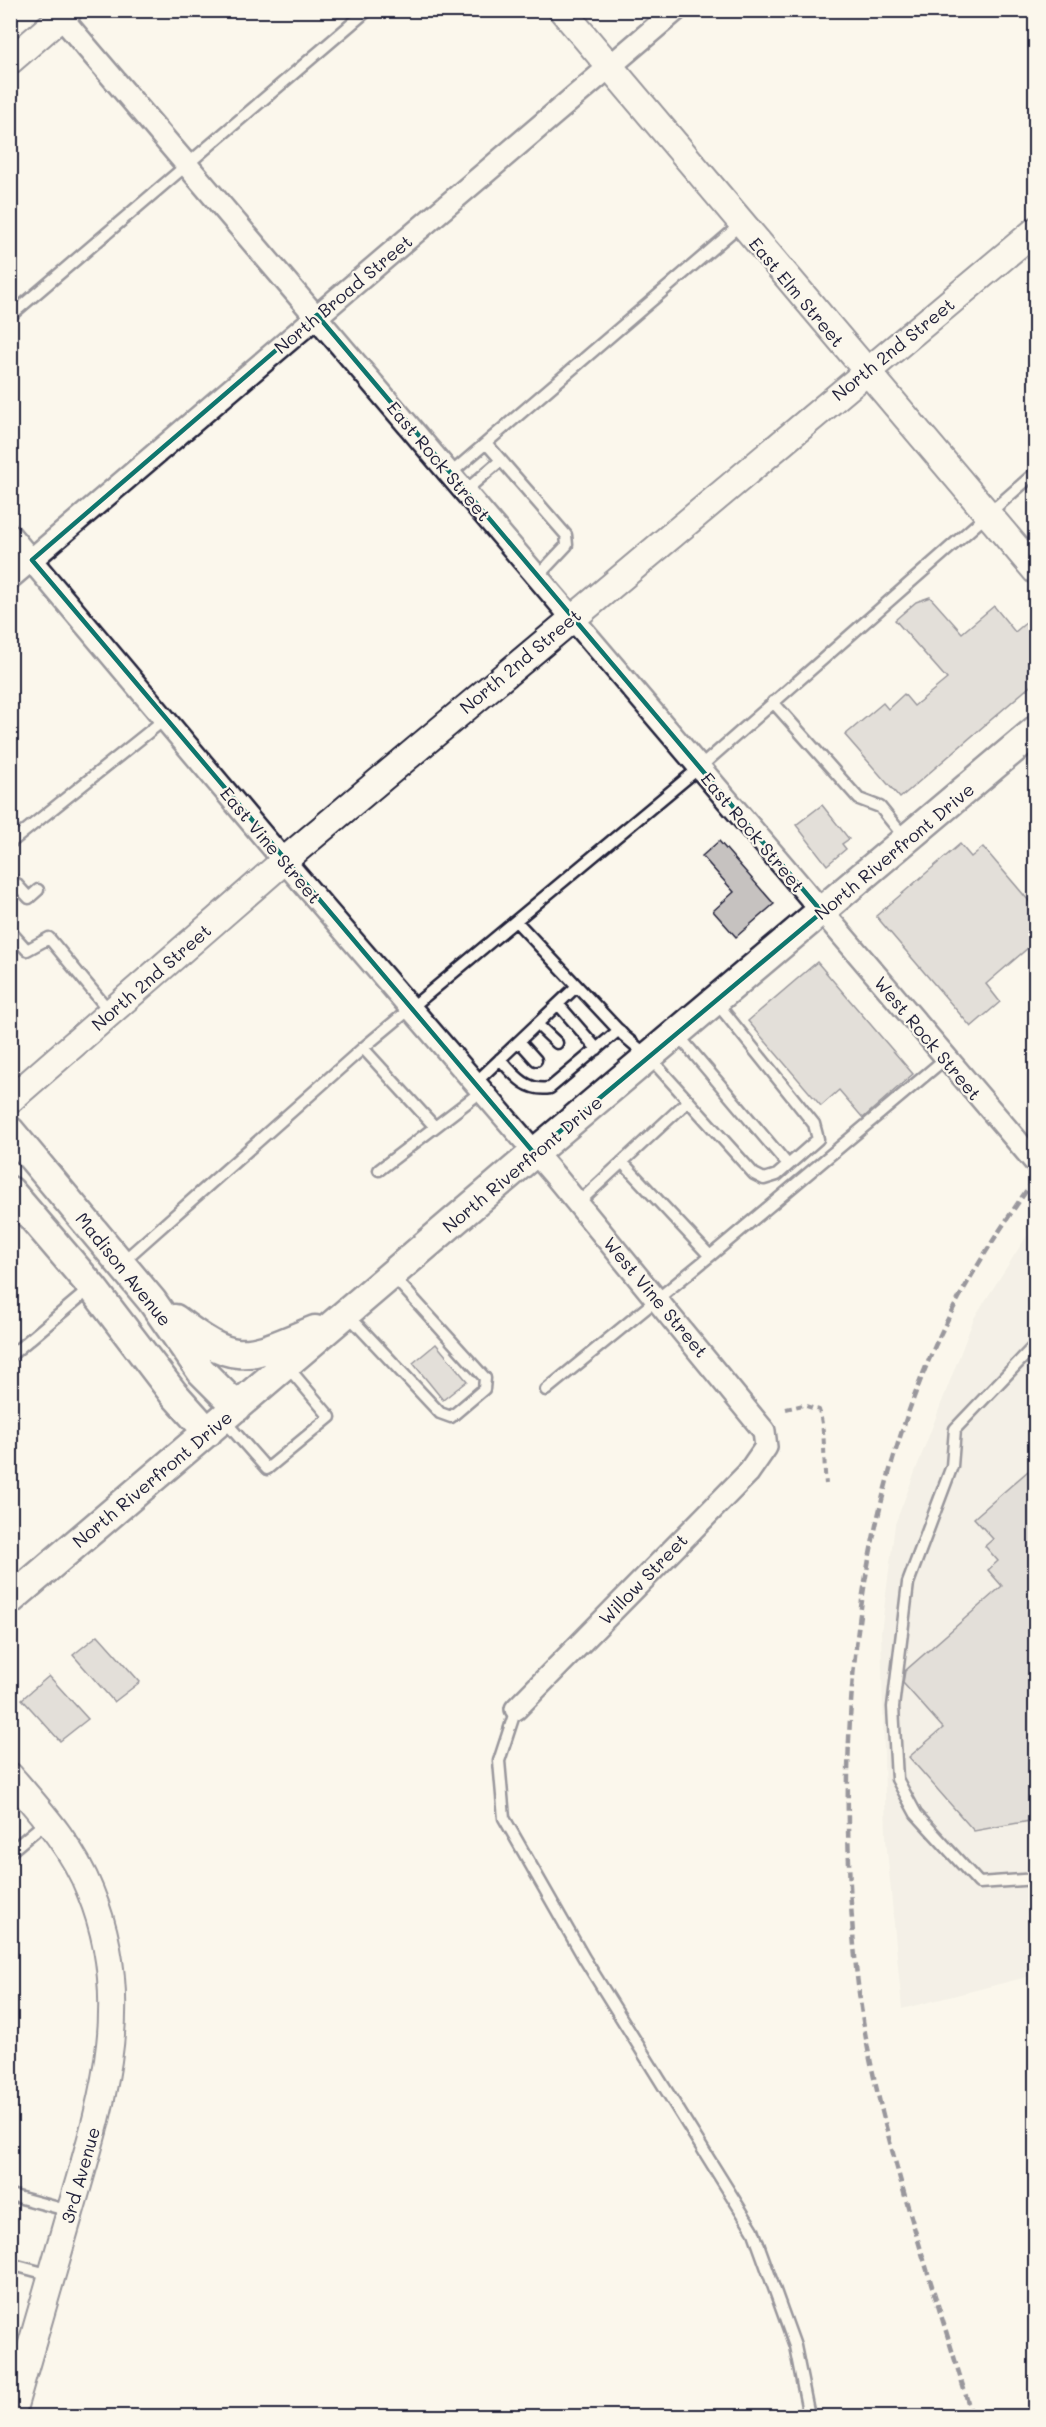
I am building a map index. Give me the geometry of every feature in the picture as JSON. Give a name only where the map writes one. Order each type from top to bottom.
[{"type":"main road","name":"North Riverfront Drive","points":[[10,1600],[1035,730]]},
{"type":"main road","name":"Madison Avenue","points":[[10,1131],[152,1301],[201,1371],[223,1419]]},
{"type":"main road","name":"Madison Avenue","points":[[10,1191],[92,1287],[173,1393],[223,1419]]},
{"type":"main road","points":[[152,1301],[211,1346],[238,1354],[266,1350],[341,1317]]},
{"type":"street","name":"East Elm Street","points":[[562,10],[866,374],[1035,571]]},
{"type":"street","name":"North Broad Street","points":[[10,578],[676,10]]},
{"type":"street","name":"East Rock Street","points":[[62,13],[822,912]]},
{"type":"street","points":[[10,61],[62,13]]},
{"type":"street","name":"North 2nd Street","points":[[10,1100],[284,861],[571,617],[843,389],[866,374],[1035,230]]},
{"type":"street","name":"East Vine Street","points":[[10,535],[284,861],[534,1153]]},
{"type":"street","name":"West Rock Street","points":[[822,912],[1035,1163]]},
{"type":"street","name":"West Vine Street","points":[[534,1153],[756,1418],[765,1431],[766,1447]]},
{"type":"street","name":"Willow Street","points":[[516,1709],[748,1473],[766,1447]]},
{"type":"street","name":"3rd Avenue","points":[[10,1776],[49,1820],[75,1857],[91,1892],[103,1929],[113,1998],[110,2062],[101,2101],[11,2416]]},
{"type":"lane","points":[[10,316],[368,10]]},
{"type":"lane","points":[[450,474],[741,224]]},
{"type":"lane","points":[[486,442],[566,535],[567,545],[562,553],[537,577]]},
{"type":"lane","points":[[465,491],[500,461]]},
{"type":"lane","points":[[121,1263],[363,1048],[699,768],[1035,472]]},
{"type":"lane","points":[[773,702],[860,799],[880,807],[907,840]]},
{"type":"lane","points":[[10,843],[165,719]]},
{"type":"lane","points":[[10,877],[29,898],[38,890]]},
{"type":"lane","points":[[516,921],[619,1030],[649,1058],[754,1174],[764,1179],[777,1176],[818,1139],[814,1124],[716,1001]]},
{"type":"lane","points":[[10,931],[27,950],[49,938],[111,1013]]},
{"type":"lane","points":[[379,1170],[435,1127],[478,1087],[500,1059],[577,986]]},
{"type":"lane","points":[[558,1004],[597,1049]]},
{"type":"lane","points":[[537,1024],[556,1043]]},
{"type":"lane","points":[[500,1059],[521,1082],[539,1090],[550,1088],[556,1077],[574,1062],[597,1049],[619,1030]]},
{"type":"lane","points":[[677,1034],[788,1165]]},
{"type":"lane","points":[[519,1041],[536,1060]]},
{"type":"lane","points":[[363,1048],[435,1127]]},
{"type":"lane","points":[[546,1390],[946,1058]]},
{"type":"lane","points":[[578,1203],[688,1101]]},
{"type":"lane","points":[[622,1162],[710,1256]]},
{"type":"lane","points":[[341,1317],[440,1413],[451,1417],[484,1389],[485,1378],[392,1274]]},
{"type":"lane","points":[[10,1356],[92,1287]]},
{"type":"lane","points":[[1035,1344],[955,1429],[952,1466],[933,1523],[908,1583],[893,1707],[897,1779],[916,1814],[979,1883],[1035,1879]]},
{"type":"lane","points":[[223,1419],[267,1469],[330,1417],[286,1364]]},
{"type":"lane","points":[[516,1709],[499,1761],[504,1818],[584,1958],[753,2230],[795,2346],[809,2416]]},
{"type":"lane","points":[[10,1852],[49,1820]]},
{"type":"lane","points":[[12,2193],[70,2211]]},
{"type":"lane","points":[[10,2264],[52,2275]]},
{"type":"path","points":[[786,1409],[802,1405],[819,1410],[824,1427],[822,1455],[826,1484]]},
{"type":"highlighted area","points":[[317,315],[822,912],[534,1153],[32,560]]},
{"type":"shaded area","points":[[1035,1223],[1035,1975],[902,2009],[886,1840],[881,1632],[895,1524],[974,1318]]},
{"type":"building","points":[[930,597],[962,633],[994,606],[1015,632],[1035,615],[1035,682],[900,798],[845,735],[883,703],[888,709],[904,694],[914,706],[947,679],[895,620],[916,602]]},
{"type":"building","points":[[822,805],[849,839],[842,844],[846,849],[827,865],[796,825]]},
{"type":"building","points":[[719,841],[774,904],[736,937],[713,911],[734,892],[702,856]]},
{"type":"building","points":[[960,844],[971,857],[983,847],[1035,908],[1035,942],[986,984],[1000,1002],[971,1027],[876,916]]},
{"type":"building","points":[[817,962],[913,1074],[863,1118],[839,1090],[821,1106],[748,1021]]},
{"type":"building","points":[[436,1344],[467,1381],[443,1400],[413,1363]]},
{"type":"building","points":[[1028,1471],[1035,1479],[1035,1820],[974,1831],[909,1757],[943,1728],[903,1683],[905,1671],[1002,1586],[988,1570],[998,1561],[985,1546],[993,1539],[974,1518]]},
{"type":"building","points":[[98,1635],[140,1682],[114,1702],[73,1655]]},
{"type":"building","points":[[49,1676],[88,1719],[60,1741],[22,1699]]},
{"type":"railway","points":[[972,2416],[883,2116],[864,2026],[851,1909],[848,1819],[852,1685],[859,1619],[870,1553],[885,1488],[904,1424],[950,1314],[991,1244],[1036,1177]]}]
